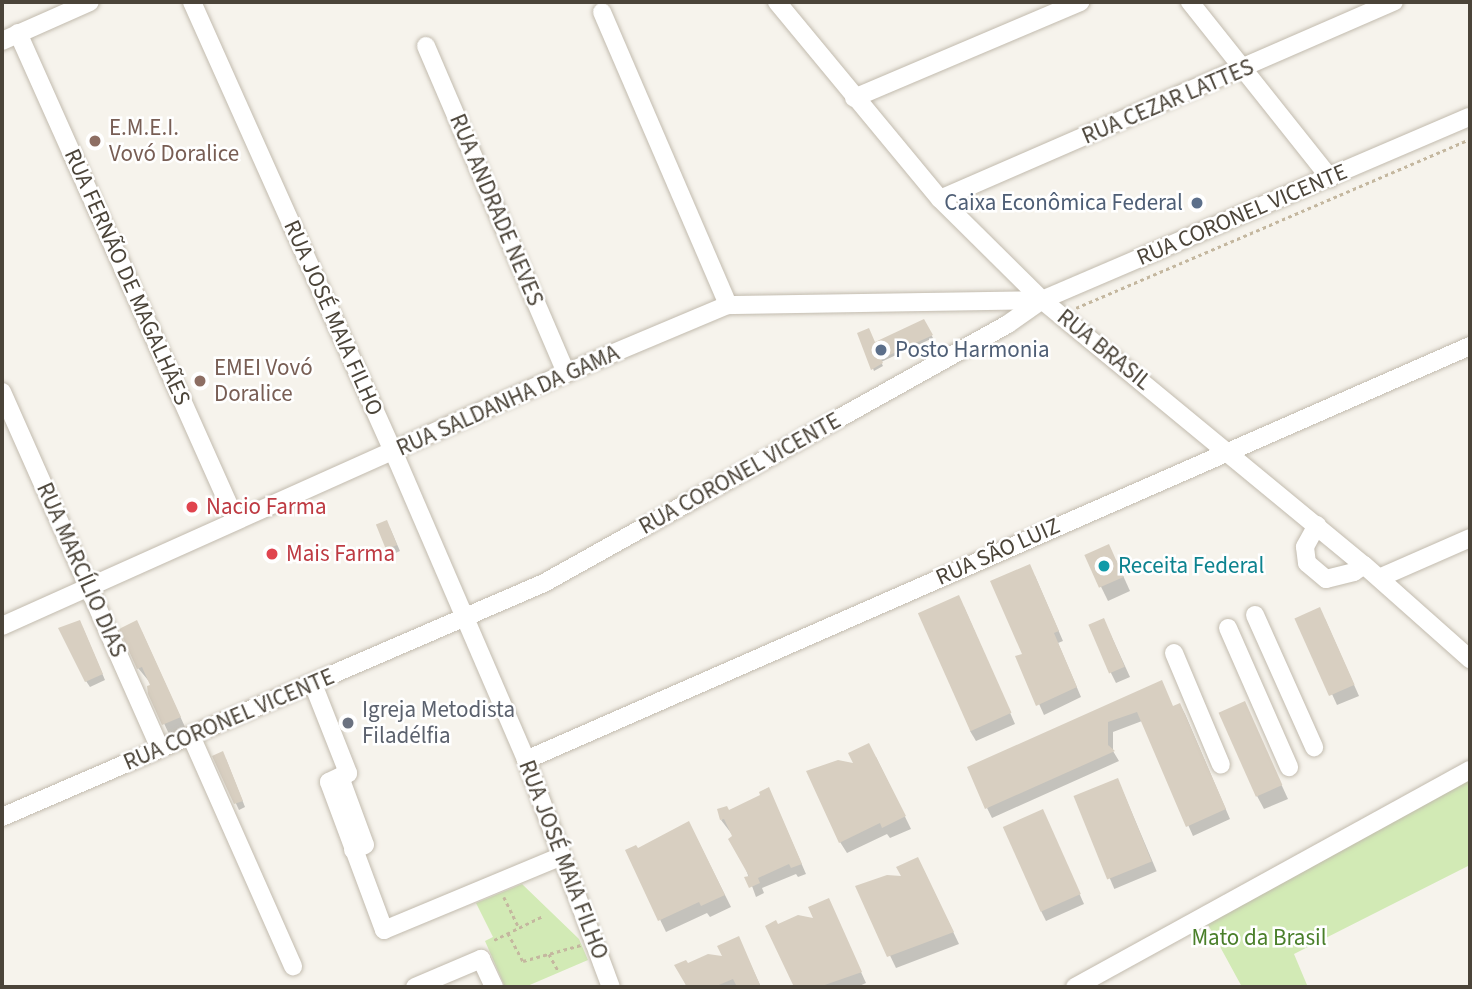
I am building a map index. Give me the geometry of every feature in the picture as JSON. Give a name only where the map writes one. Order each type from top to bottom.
[{"type":"street","points":[[10,37],[90,2]]},
{"type":"street","name":"RUA JOSÉ MAIA FILHO","points":[[192,2],[394,453],[526,761],[611,987]]},
{"type":"street","name":"RUA BRASIL","points":[[777,2],[853,98],[940,200],[1042,300],[1065,316],[1317,525],[1470,659]]},
{"type":"street","points":[[853,98],[1080,2]]},
{"type":"street","points":[[1190,2],[1330,178]]},
{"type":"street","name":"RUA CEZAR LATTES","points":[[940,200],[1394,2]]},
{"type":"street","points":[[602,12],[728,305]]},
{"type":"street","name":"RUA FERNÃO DE MAGALHÃES","points":[[10,37],[236,521]]},
{"type":"street","name":"RUA ANDRADE NEVES","points":[[425,46],[566,373]]},
{"type":"street","name":"RUA CORONEL VICENTE","points":[[2,817],[464,620],[556,576],[1008,324],[1042,300],[1470,117]]},
{"type":"street","name":"RUA SALDANHA DA GAMA","points":[[2,626],[394,453],[566,373],[728,305],[1042,300]]},
{"type":"street","name":"RUA SÃO LUIZ","points":[[526,761],[1227,450],[1470,346]]},
{"type":"street","name":"RUA MARCÍLIO DIAS","points":[[2,391],[160,749]]},
{"type":"street","points":[[1317,525],[1305,548],[1307,563],[1326,579],[1354,572],[1364,565]]},
{"type":"street","points":[[1379,578],[1470,538]]},
{"type":"street","points":[[1255,615],[1314,747]]},
{"type":"street","points":[[1228,628],[1289,767]]},
{"type":"street","points":[[1174,653],[1221,765]]},
{"type":"street","points":[[313,684],[348,773],[340,777],[365,845],[353,850],[384,930],[562,856]]},
{"type":"street","points":[[191,736],[293,966]]},
{"type":"street","points":[[1075,987],[1470,770]]},
{"type":"street","points":[[415,987],[481,959],[494,987]]},
{"type":"path","points":[[1065,316],[1076,308],[1470,139]]},
{"type":"path","points":[[504,897],[519,928]]},
{"type":"path","points":[[494,940],[543,916]]},
{"type":"path","points":[[508,933],[523,961],[594,941]]},
{"type":"path","points":[[549,954],[558,970]]},
{"type":"green space","name":"Mato da Brasil","points":[[1470,779],[1470,865],[1294,954],[1307,985],[1242,987],[1206,921]]},
{"type":"green space","points":[[522,884],[579,939],[588,960],[525,987],[505,987],[485,941],[493,937],[476,903]]},
{"type":"building","name":"Posto Harmonia","points":[[924,319],[933,335],[881,359],[883,363],[871,370],[857,333],[869,328],[875,342]]},
{"type":"building","points":[[387,520],[397,545],[386,550],[376,524]]},
{"type":"building","name":"Receita Federal","points":[[1109,544],[1124,577],[1099,588],[1084,555]]},
{"type":"building","points":[[1030,564],[1059,631],[1054,633],[1077,687],[1036,706],[1015,656],[1022,654],[990,581]]},
{"type":"building","points":[[959,595],[1011,713],[970,731],[918,613]]},
{"type":"building","points":[[1320,607],[1355,685],[1329,696],[1294,618]]},
{"type":"building","points":[[1104,618],[1125,667],[1109,673],[1088,625]]},
{"type":"building","points":[[80,620],[103,674],[85,682],[58,628]]},
{"type":"building","points":[[137,620],[181,717],[162,725],[148,694],[147,686],[150,685],[142,667],[137,669],[119,629]]},
{"type":"building","points":[[1162,680],[1173,706],[1180,703],[1226,809],[1186,827],[1137,712],[1108,722],[1108,745],[1115,751],[985,809],[967,767]]},
{"type":"building","points":[[1245,701],[1282,785],[1256,797],[1219,713]]},
{"type":"building","points":[[869,743],[906,816],[882,828],[880,823],[839,843],[806,771],[838,760],[853,763],[848,753]]},
{"type":"building","points":[[223,751],[243,801],[234,804],[212,756]]},
{"type":"building","points":[[1118,778],[1152,861],[1107,879],[1073,796]]},
{"type":"building","points":[[769,787],[802,864],[791,868],[789,864],[758,878],[760,883],[749,888],[744,877],[749,876],[728,839],[732,836],[724,819],[720,820],[717,809],[727,806],[729,810],[760,795],[759,792]]},
{"type":"building","points":[[1043,809],[1081,894],[1041,912],[1003,827]]},
{"type":"building","points":[[689,821],[725,895],[701,906],[699,902],[658,921],[625,850],[636,845],[638,848]]},
{"type":"building","points":[[918,857],[954,932],[887,957],[855,886],[887,875],[901,876],[896,867]]},
{"type":"building","points":[[829,898],[862,972],[819,987],[794,987],[765,926],[776,920],[778,924],[798,915],[813,918],[808,907]]},
{"type":"building","points":[[739,936],[760,985],[737,987],[733,979],[714,987],[687,987],[674,965],[686,960],[688,963],[708,954],[722,956],[717,946]]},
{"type":"place","name":"E.M.E.I. Vovó Doralice","points":[[95,141]]},
{"type":"place","name":"Caixa Econômica Federal","points":[[1197,203]]},
{"type":"place","name":"Posto Harmonia","points":[[881,350]]},
{"type":"place","name":"EMEI Vovó Doralice","points":[[200,381]]},
{"type":"place","name":"Nacio Farma","points":[[192,507]]},
{"type":"place","name":"Mais Farma","points":[[272,554]]},
{"type":"place","name":"Receita Federal","points":[[1104,566]]},
{"type":"place","name":"Igreja Metodista Filadélfia","points":[[348,723]]}]
